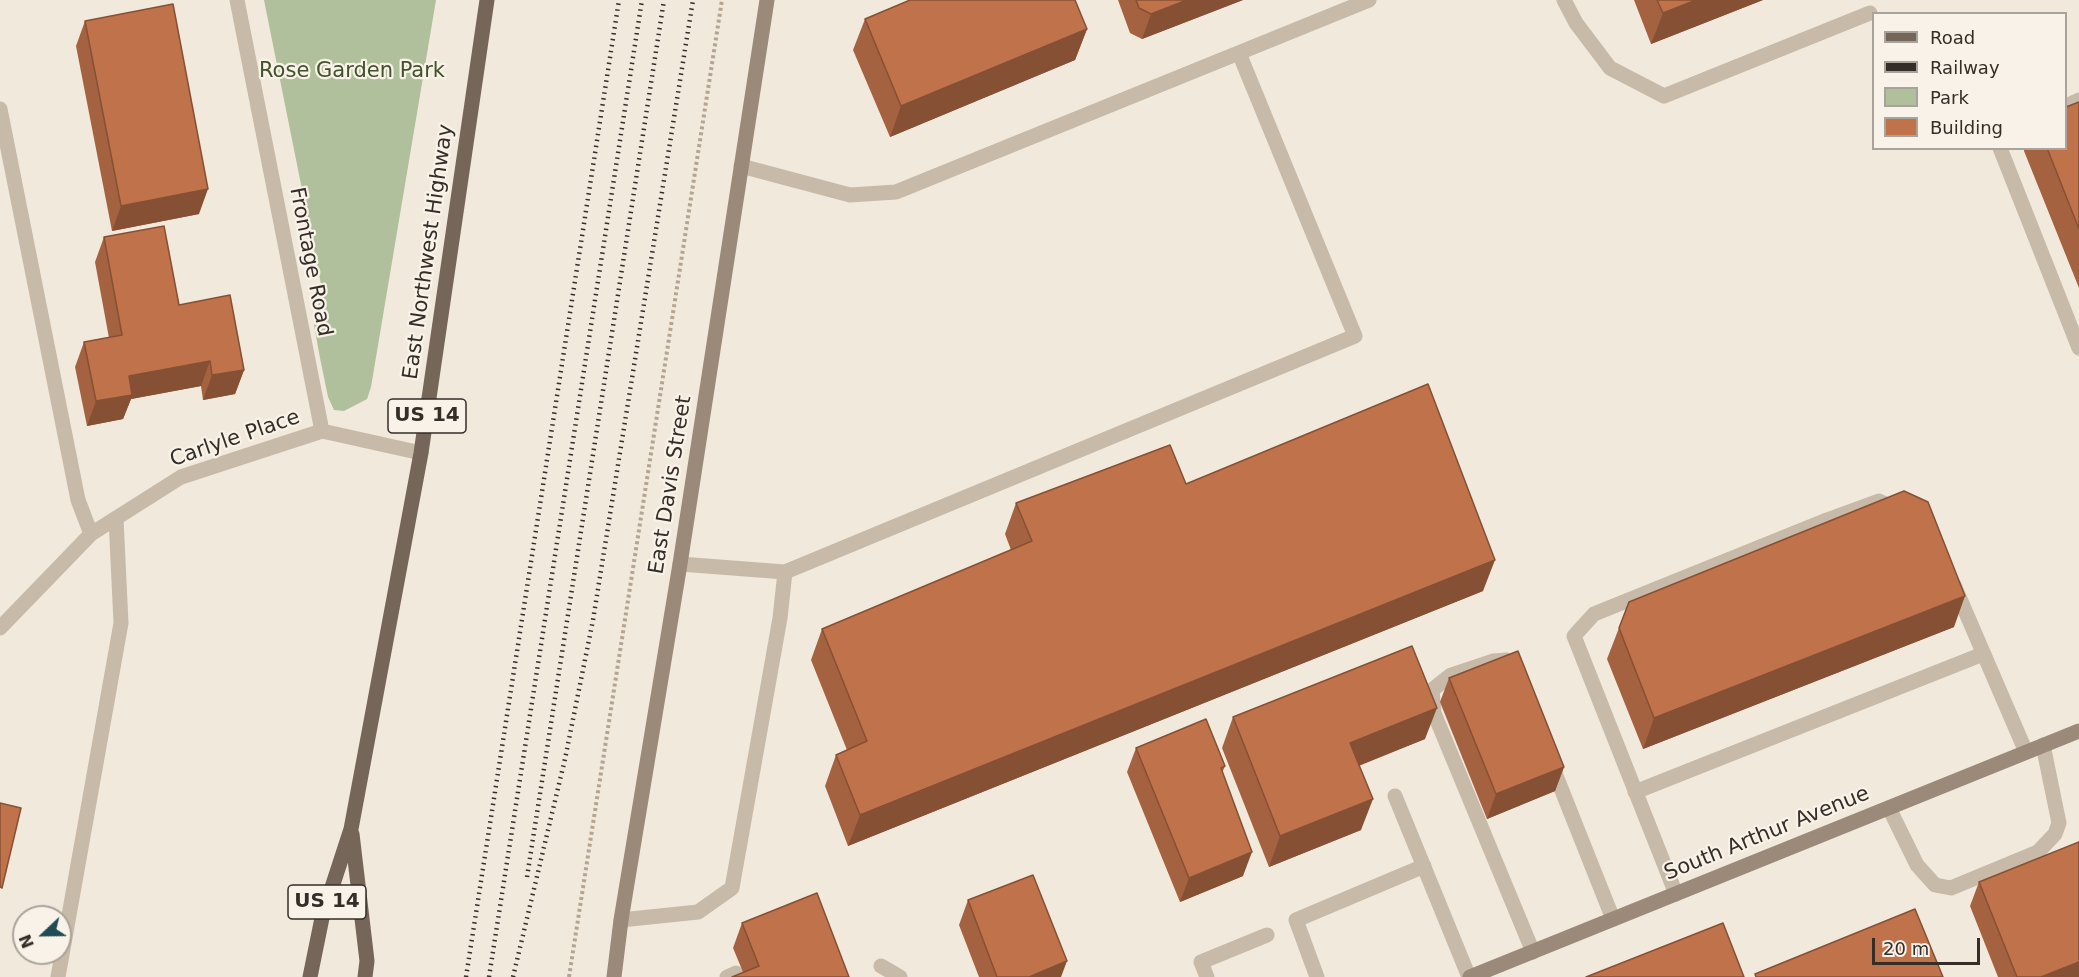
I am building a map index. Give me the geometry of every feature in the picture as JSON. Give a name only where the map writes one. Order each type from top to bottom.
[{"type":"main road","name":"East Northwest Highway","points":[[310,977],[322,918],[351,829],[421,453],[487,0]]},
{"type":"main road","name":"East Northwest Highway","points":[[351,829],[367,961],[365,977]]},
{"type":"street","name":"Frontage Road","points":[[237,0],[322,431]]},
{"type":"street","name":"East Davis Street","points":[[614,977],[621,920],[680,564],[767,0]]},
{"type":"street","points":[[741,166],[850,195],[896,192],[1369,0]]},
{"type":"street","points":[[1564,0],[1576,23],[1611,68],[1664,96],[1870,13]]},
{"type":"street","points":[[680,564],[786,572],[1354,336],[1239,53]]},
{"type":"street","points":[[0,109],[78,500],[91,534]]},
{"type":"street","points":[[2001,150],[2079,348]]},
{"type":"street","points":[[322,431],[421,453]]},
{"type":"street","name":"Carlyle Place","points":[[0,628],[91,534],[182,477],[322,431]]},
{"type":"street","points":[[1676,894],[1574,636],[1594,615],[1879,501],[1908,514]]},
{"type":"street","points":[[58,977],[121,622],[116,518]]},
{"type":"street","points":[[1946,566],[2026,752]]},
{"type":"street","points":[[621,920],[698,912],[732,888],[780,618],[786,572]]},
{"type":"street","points":[[1635,792],[1983,654]]},
{"type":"street","points":[[1515,671],[1511,661],[1493,661],[1451,675],[1432,690],[1434,713],[1533,952]]},
{"type":"street","name":"South Arthur Avenue","points":[[1469,977],[2079,731]]},
{"type":"street","points":[[1889,807],[1917,865],[1935,885],[1951,888],[2038,852],[2055,834],[2059,823],[2043,746]]},
{"type":"street","points":[[1545,747],[1613,919]]},
{"type":"street","points":[[1395,796],[1469,977]]},
{"type":"street","points":[[1317,977],[1296,920],[1424,866]]},
{"type":"street","points":[[1207,977],[1201,962],[1267,935]]},
{"type":"street","points":[[881,966],[900,977]]},
{"type":"path","points":[[569,977],[722,0]]},
{"type":"green space","name":"Rose Garden Park","points":[[264,0],[436,0],[371,387],[367,399],[344,411],[334,410],[328,397],[320,358],[314,325],[322,289]]},
{"type":"building","points":[[910,0],[1075,0],[1087,29],[901,106],[865,19]]},
{"type":"building","points":[[1136,0],[1187,0],[1151,14],[1139,8]]},
{"type":"building","points":[[1657,0],[1696,0],[1663,13]]},
{"type":"building","points":[[173,4],[208,189],[121,206],[85,21]]},
{"type":"building","points":[[2079,102],[2079,229],[2048,150],[2067,150],[2067,107]]},
{"type":"building","points":[[164,226],[179,305],[230,295],[244,370],[212,375],[210,361],[129,376],[132,395],[96,401],[84,342],[122,335],[104,237]]},
{"type":"building","points":[[1428,384],[1495,560],[860,815],[836,755],[867,741],[822,629],[1032,541],[1016,503],[1170,445],[1186,484]]},
{"type":"building","points":[[1904,491],[1928,502],[1965,596],[1654,718],[1619,628],[1629,602]]},
{"type":"building","points":[[1412,646],[1437,708],[1350,743],[1373,799],[1280,836],[1233,717]]},
{"type":"building","points":[[1518,651],[1564,767],[1496,794],[1449,678]]},
{"type":"building","points":[[1206,719],[1225,766],[1221,768],[1252,852],[1189,878],[1136,748]]},
{"type":"building","points":[[0,803],[21,808],[2,888],[0,887]]},
{"type":"building","points":[[2079,842],[2079,962],[2041,977],[2017,977],[1979,882]]},
{"type":"building","points":[[1033,875],[1067,961],[1029,977],[997,977],[968,900]]},
{"type":"building","points":[[817,893],[849,977],[732,977],[759,966],[742,923]]},
{"type":"building","points":[[1915,909],[1943,977],[1756,977],[1755,974]]},
{"type":"building","points":[[1723,923],[1744,977],[1586,977]]},
{"type":"railway","points":[[466,977],[619,0]]},
{"type":"railway","points":[[489,977],[642,0]]},
{"type":"railway","points":[[527,877],[664,0]]},
{"type":"railway","points":[[513,977],[565,759],[593,620],[693,0]]}]
